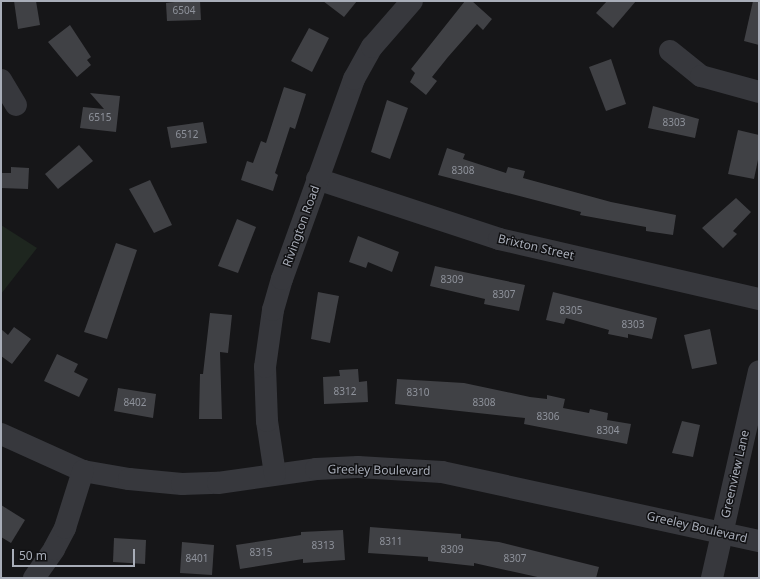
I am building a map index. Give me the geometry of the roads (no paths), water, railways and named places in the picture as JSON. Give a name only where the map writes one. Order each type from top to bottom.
[{"type":"street","name":"Rivington Road","points":[[275,474],[265,393],[268,338],[282,279],[317,179],[361,64],[412,1]]},
{"type":"street","points":[[670,52],[701,76],[759,92]]},
{"type":"street","points":[[1,80],[16,105]]},
{"type":"street","name":"Brixton Street","points":[[317,179],[499,239],[759,299]]},
{"type":"street","name":"Greenview Lane","points":[[712,578],[759,371]]},
{"type":"street","name":"Greeley Boulevard","points":[[1,434],[83,471],[129,479],[182,484],[218,483],[275,474],[358,467],[442,472],[759,541]]},
{"type":"street","points":[[34,578],[54,549],[64,528],[83,471]]}]
